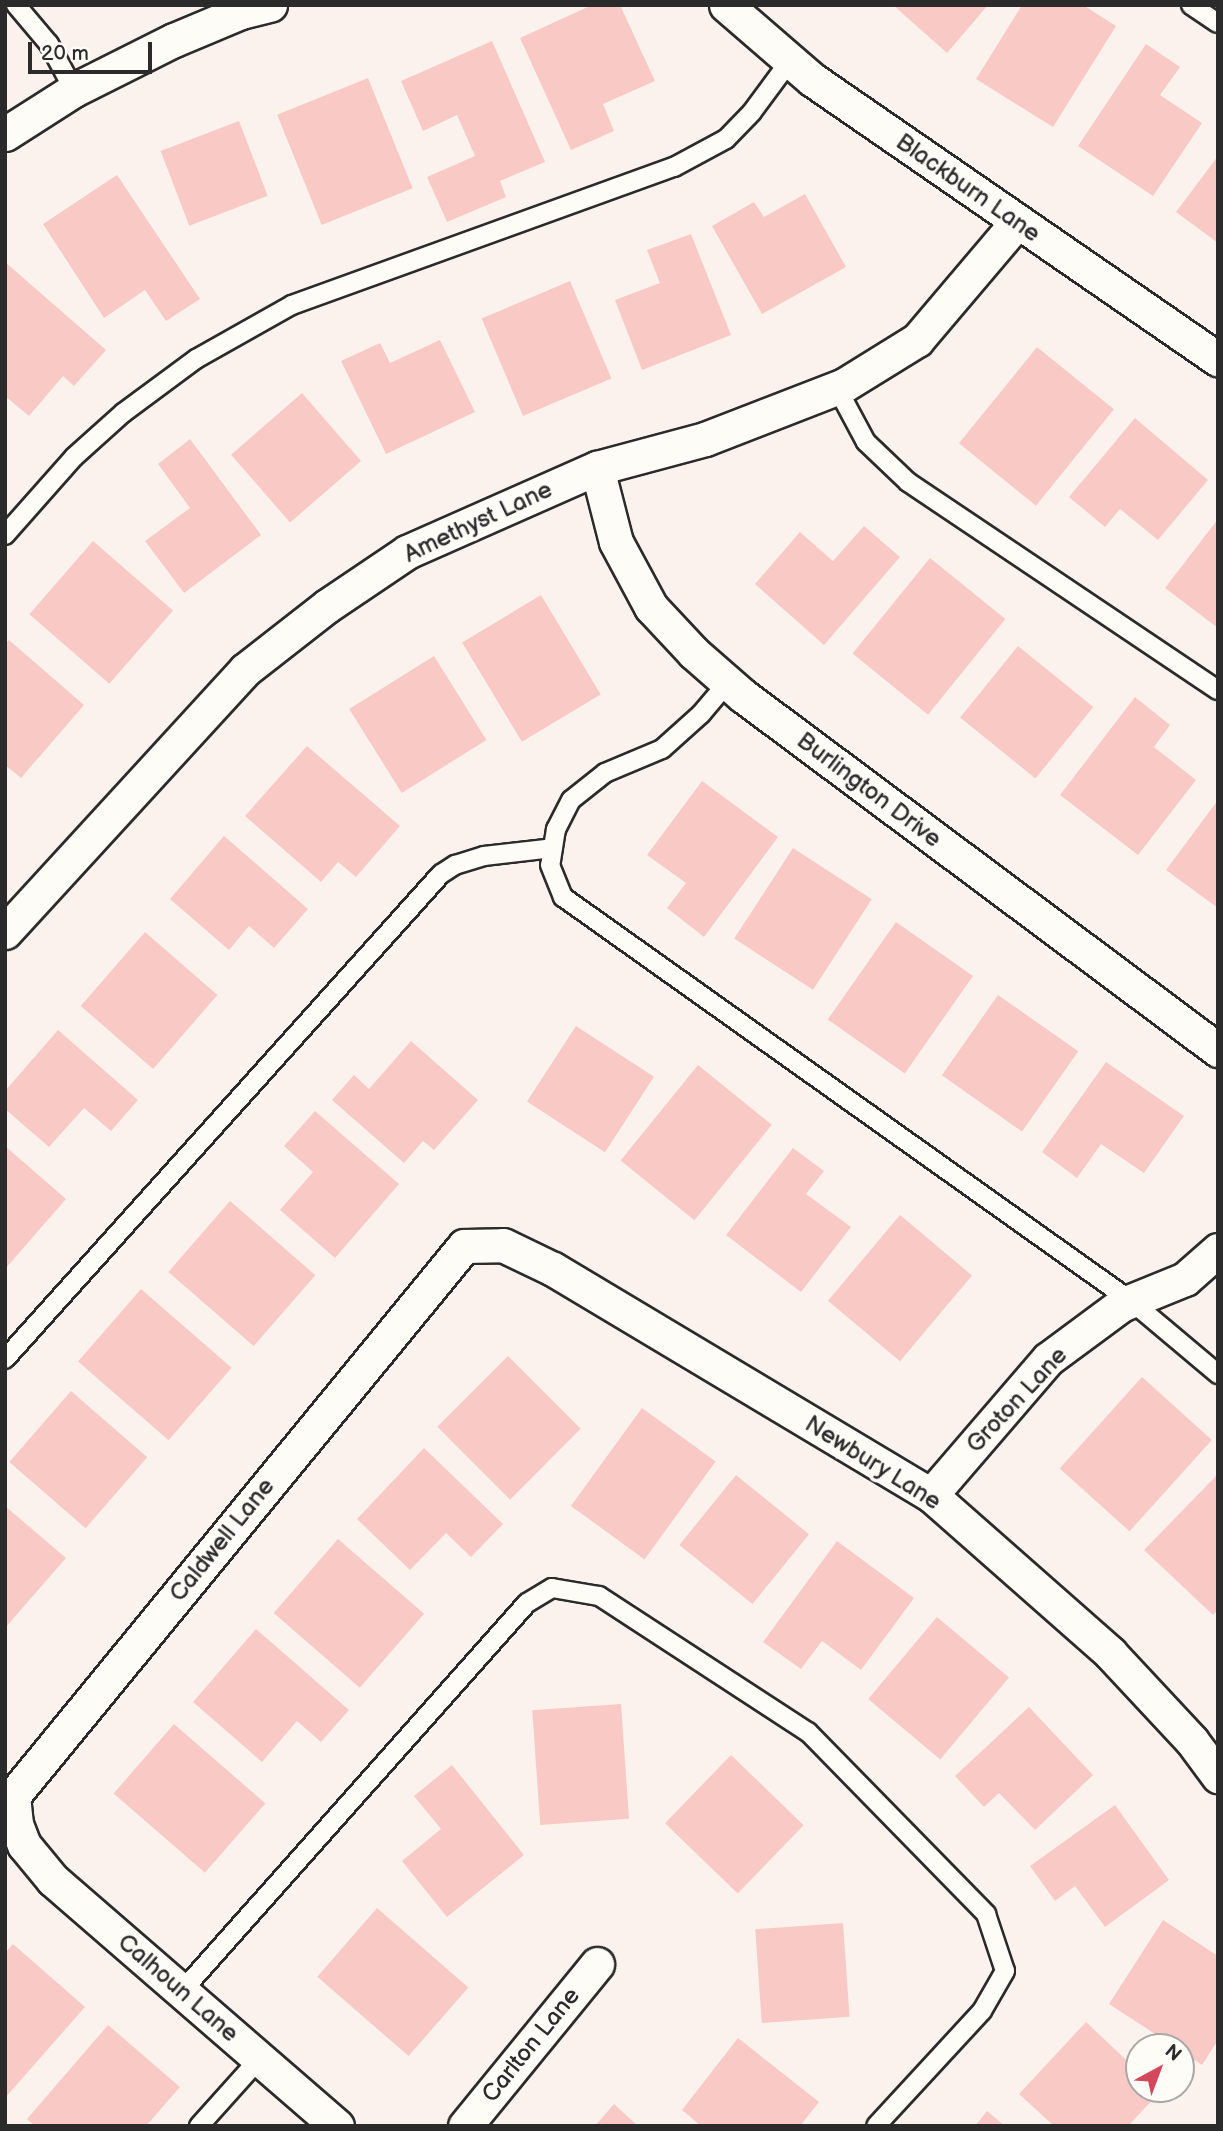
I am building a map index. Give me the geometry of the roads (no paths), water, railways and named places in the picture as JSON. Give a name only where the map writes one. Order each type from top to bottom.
[{"type":"street","points":[[5,134],[74,90],[174,40],[241,12],[270,5]]},
{"type":"street","name":"Blackburn Lane","points":[[726,5],[789,62],[1218,359]]},
{"type":"street","name":"Amethyst Lane","points":[[5,932],[246,670],[306,622],[407,552],[597,468],[705,439],[837,388],[917,340],[1017,222]]},
{"type":"street","name":"Burlington Drive","points":[[597,468],[616,542],[651,607],[694,653],[728,682],[1218,1050]]},
{"type":"street","name":"Newbury Lane","points":[[464,1246],[503,1245],[554,1269],[930,1495],[1110,1653],[1192,1741],[1218,1776]]},
{"type":"street","name":"Caldwell Lane","points":[[24,1845],[16,1824],[13,1796],[464,1246]]},
{"type":"street","name":"Groton Lane","points":[[930,1495],[1048,1359],[1130,1301],[1185,1279],[1218,1250]]},
{"type":"street","name":"Calhoun Lane","points":[[24,1845],[53,1880],[337,2126]]},
{"type":"street","name":"Carlton Lane","points":[[465,2126],[597,1964]]},
{"type":"lane","points":[[16,5],[49,44],[74,90]]},
{"type":"lane","points":[[1191,5],[1218,23]]},
{"type":"lane","points":[[5,535],[74,457],[123,413],[196,359],[292,305],[674,167],[726,139],[752,112],[789,62]]},
{"type":"lane","points":[[837,388],[866,442],[908,482],[1218,690]]},
{"type":"lane","points":[[728,682],[701,714],[662,748],[605,773],[571,800],[556,829],[550,865],[563,897],[1130,1301],[1218,1374]]},
{"type":"lane","points":[[5,1359],[441,874],[455,865],[484,856],[553,848]]},
{"type":"lane","points":[[182,1991],[527,1603],[552,1588],[599,1596],[808,1732],[986,1914],[1005,1970],[982,2011],[876,2126]]},
{"type":"lane","points":[[199,2126],[260,2058]]}]
